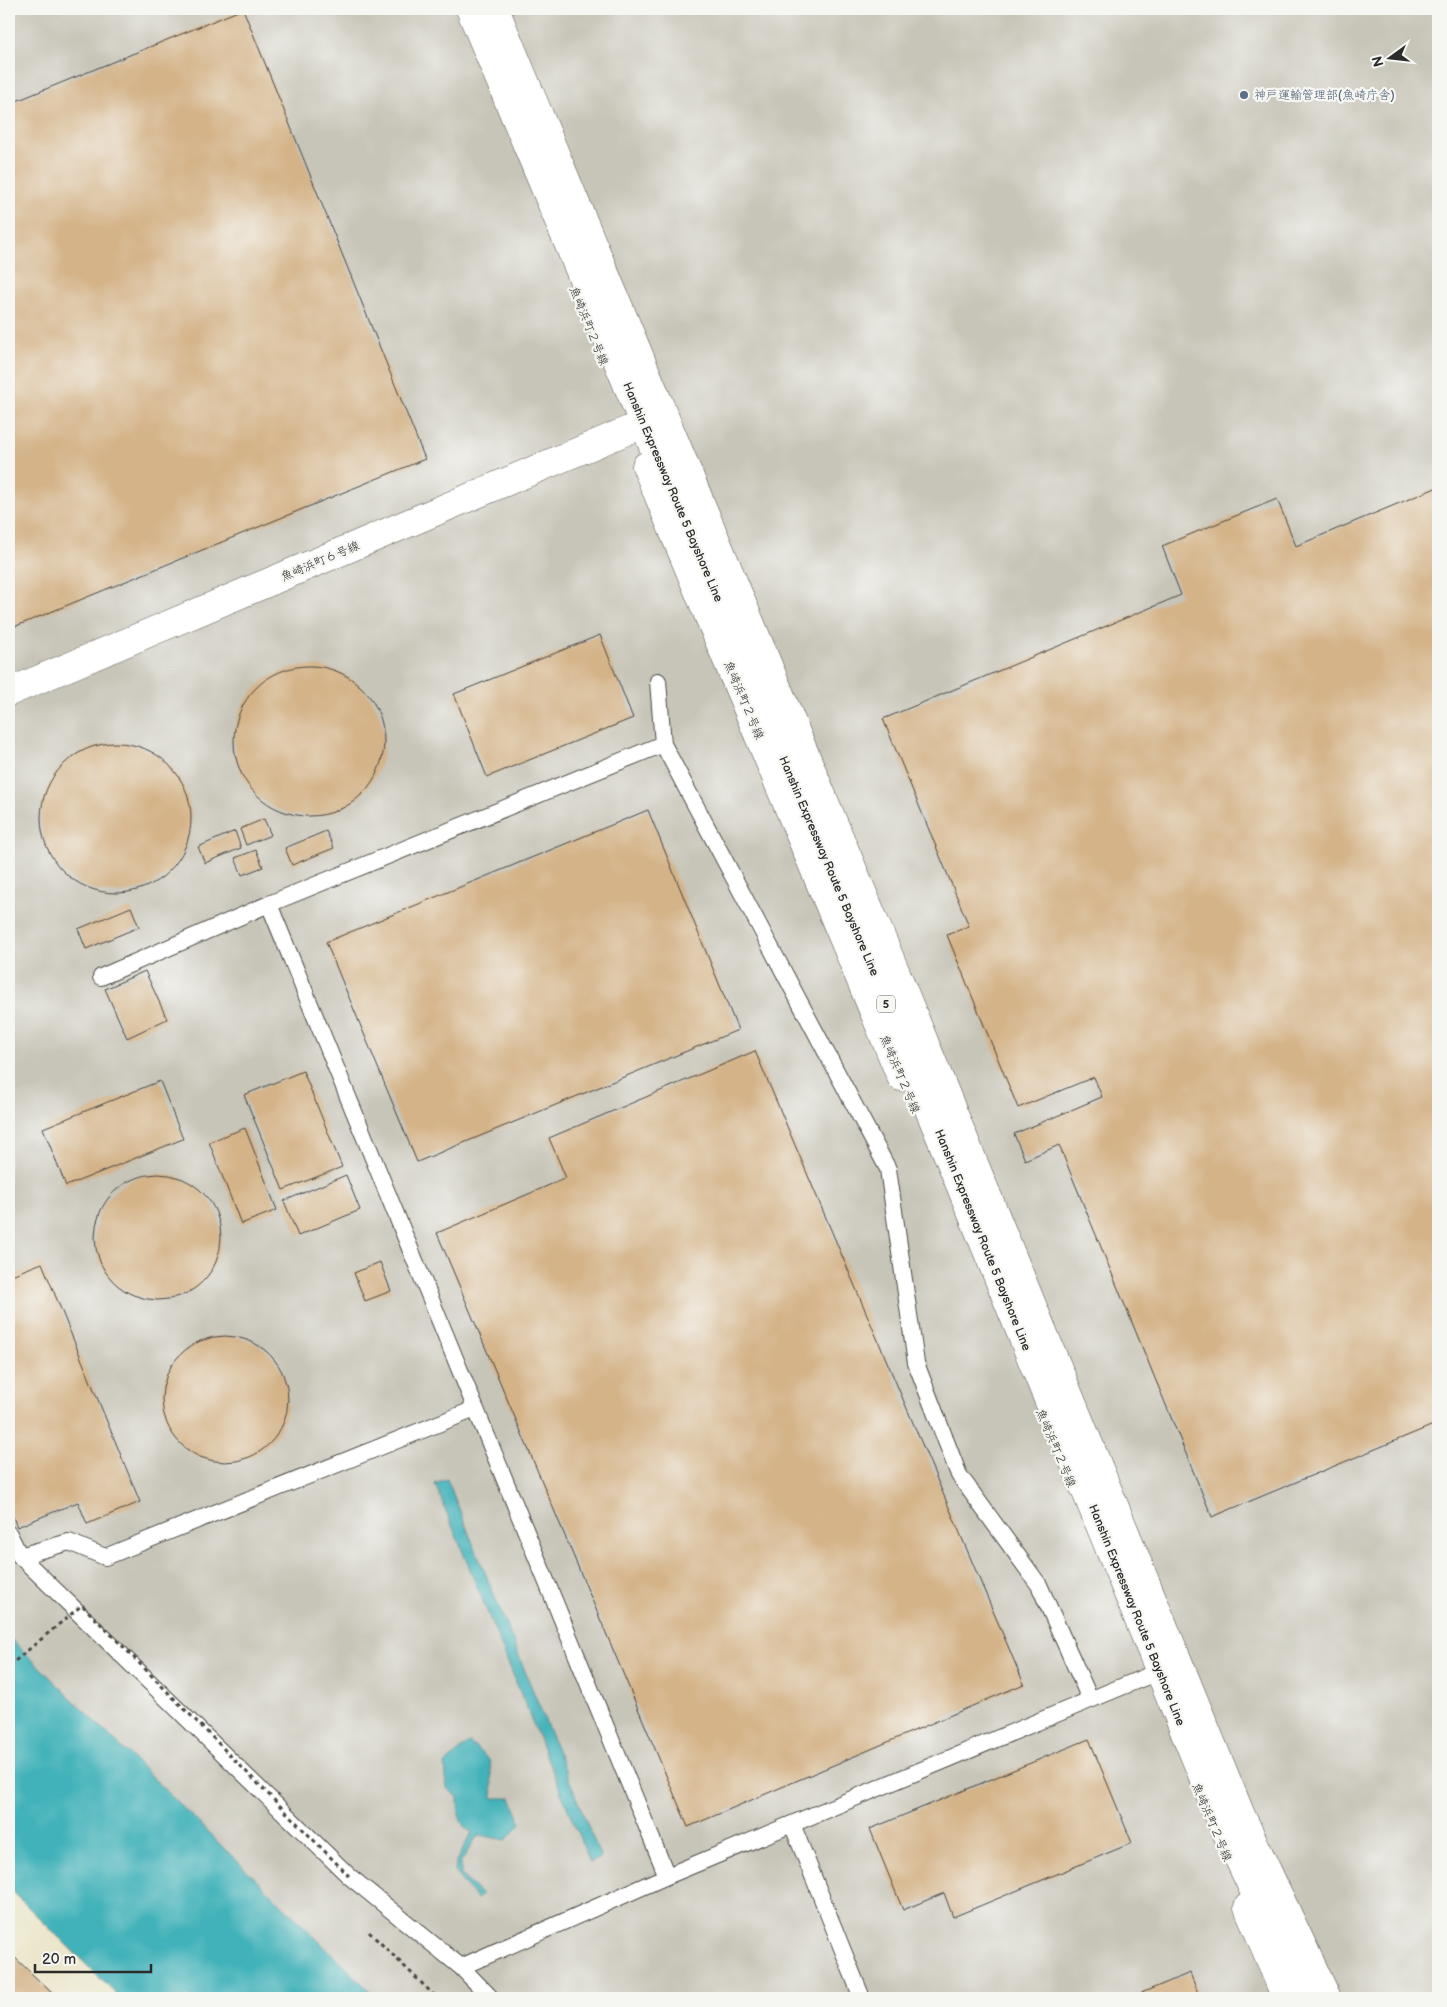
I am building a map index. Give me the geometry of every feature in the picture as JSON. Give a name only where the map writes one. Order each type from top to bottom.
[{"type":"main road","name":"魚崎浜町２号線","points":[[462,9],[631,429],[1286,1998]]},
{"type":"main road","name":"Hanshin Expressway Route 5 Bayshore Line","points":[[470,9],[846,905],[1222,1823],[1304,1998]]},
{"type":"main road","name":"Hanshin Expressway Route 5 Bayshore Line","points":[[495,9],[903,989],[1241,1815],[1328,1998]]},
{"type":"main road","name":"魚崎浜町６号線","points":[[9,692],[631,429]]},
{"type":"lane","points":[[658,681],[663,744],[888,1169],[916,1363],[959,1475],[1039,1585],[1090,1699]]},
{"type":"lane","points":[[101,977],[269,904],[663,744]]},
{"type":"lane","points":[[269,904],[667,1876]]},
{"type":"lane","points":[[20,1556],[69,1542],[105,1557],[475,1409]]},
{"type":"lane","points":[[9,1534],[20,1556],[349,1876],[461,1967],[491,1998]]},
{"type":"lane","points":[[461,1967],[667,1876],[1150,1675]]},
{"type":"lane","points":[[792,1824],[862,1998]]},
{"type":"path","points":[[9,1666],[82,1605],[349,1876]]},
{"type":"shaded area","points":[[9,9],[1438,9],[1438,1998],[377,1998],[9,1637]]},
{"type":"water","points":[[447,1479],[601,1858],[590,1863],[435,1484]]},
{"type":"water","points":[[9,1637],[377,1998],[120,1998],[9,1888]]},
{"type":"water","points":[[469,1742],[490,1761],[493,1798],[511,1798],[521,1823],[506,1840],[478,1835],[461,1862],[461,1875],[482,1895],[477,1899],[455,1873],[456,1862],[472,1832],[461,1822],[458,1797],[447,1788],[445,1764]]},
{"type":"building","points":[[243,9],[425,459],[9,629],[9,104]]},
{"type":"building","points":[[1438,487],[1438,1423],[1212,1517],[1059,1145],[1025,1160],[1014,1134],[1102,1097],[1094,1077],[1018,1108],[947,935],[969,926],[883,719],[1181,595],[1162,546],[1277,499],[1296,546]]},
{"type":"building","points":[[600,635],[633,718],[487,777],[454,694]]},
{"type":"building","points":[[309,666],[324,667],[338,671],[351,678],[362,688],[372,699],[379,712],[383,726],[383,756],[379,770],[372,783],[362,794],[351,804],[338,811],[324,815],[309,816],[294,815],[280,811],[267,804],[256,794],[246,783],[239,770],[235,756],[234,741],[235,726],[239,712],[246,699],[256,688],[267,678],[280,671],[294,667]]},
{"type":"building","points":[[116,743],[131,744],[145,748],[158,755],[169,765],[179,776],[186,789],[190,803],[190,833],[186,847],[179,860],[169,871],[158,881],[145,888],[131,892],[116,893],[101,892],[87,888],[74,881],[63,871],[53,860],[46,847],[42,833],[41,818],[42,803],[46,789],[53,776],[63,765],[74,755],[87,748],[101,744]]},
{"type":"building","points":[[648,810],[738,1030],[417,1162],[326,942]]},
{"type":"building","points":[[264,819],[271,835],[246,845],[240,829]]},
{"type":"building","points":[[235,831],[241,848],[205,863],[198,847]]},
{"type":"building","points":[[326,831],[334,848],[292,865],[285,848]]},
{"type":"building","points":[[256,850],[263,867],[242,875],[235,858]]},
{"type":"building","points":[[131,907],[139,927],[86,949],[78,929]]},
{"type":"building","points":[[145,971],[167,1019],[127,1038],[105,989]]},
{"type":"building","points":[[755,1051],[1024,1684],[688,1827],[437,1233],[566,1178],[549,1138]]},
{"type":"building","points":[[303,1071],[342,1167],[283,1190],[244,1095]]},
{"type":"building","points":[[160,1081],[183,1139],[66,1186],[43,1128]]},
{"type":"building","points":[[245,1128],[277,1210],[241,1224],[209,1142]]},
{"type":"building","points":[[158,1174],[182,1179],[202,1193],[216,1213],[221,1237],[216,1261],[202,1281],[182,1295],[158,1300],[134,1295],[114,1281],[100,1261],[95,1237],[100,1213],[114,1193],[134,1179]]},
{"type":"building","points":[[346,1175],[360,1210],[298,1236],[284,1201]]},
{"type":"building","points":[[380,1262],[391,1291],[365,1301],[354,1273]]},
{"type":"building","points":[[42,1263],[140,1502],[87,1524],[78,1502],[17,1527],[9,1507],[9,1276]]},
{"type":"building","points":[[225,1336],[249,1341],[269,1355],[283,1375],[288,1399],[283,1423],[269,1443],[249,1457],[225,1462],[201,1457],[181,1443],[167,1423],[162,1399],[167,1375],[181,1355],[201,1341]]},
{"type":"building","points":[[1089,1739],[1132,1843],[953,1917],[944,1893],[903,1910],[870,1829]]},
{"type":"building","points":[[9,1952],[57,1998],[9,1998]]},
{"type":"building","points":[[1190,1973],[1200,1998],[1129,1998]]},
{"type":"place","name":"神戸運輸管理部(魚崎庁舎)","points":[[1244,95]]}]
